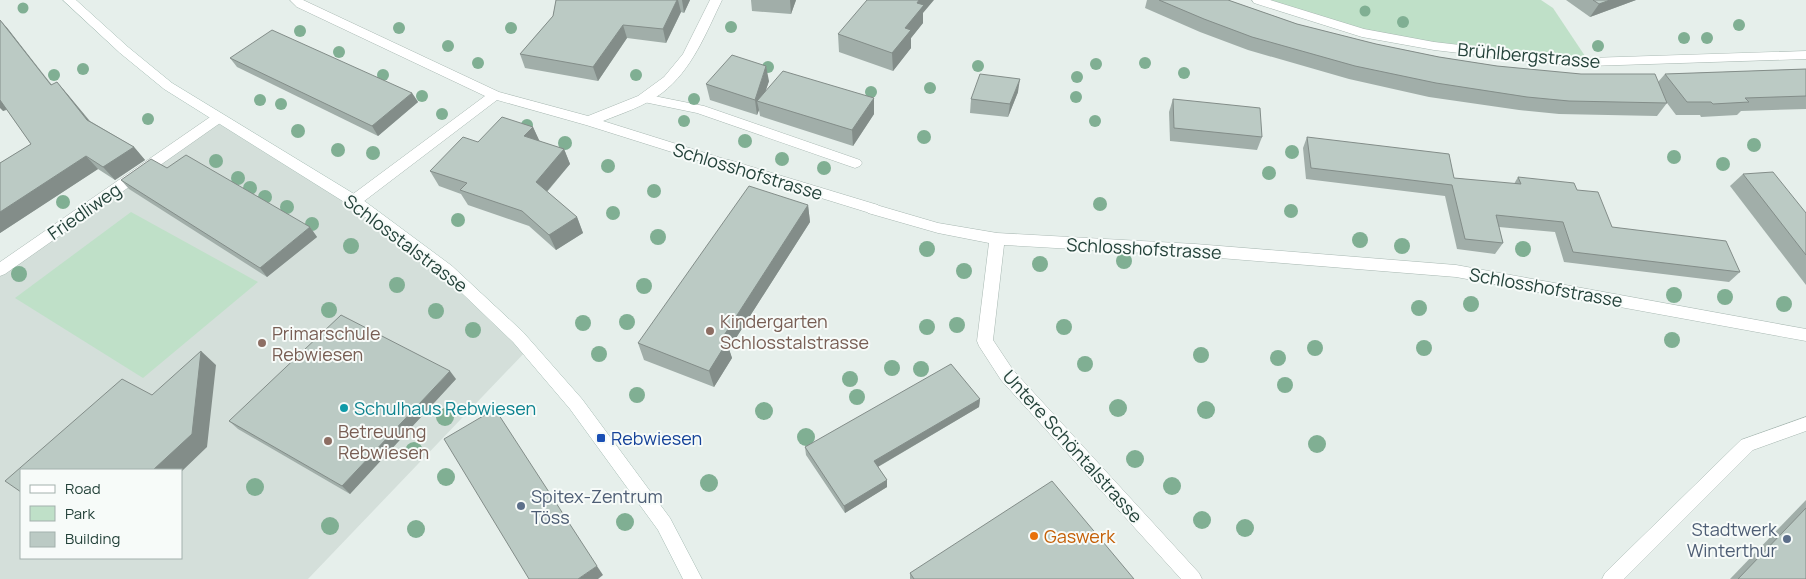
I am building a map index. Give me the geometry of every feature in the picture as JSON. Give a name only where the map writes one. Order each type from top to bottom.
[{"type":"street","name":"Schlosstalstrasse","points":[[69,0],[124,50],[168,86],[354,201],[447,270],[523,343],[576,404],[664,524],[693,579]]},
{"type":"street","name":"Schlosshofstrasse","points":[[296,0],[495,95],[938,228],[997,239],[1195,250],[1456,271],[1806,335]]},
{"type":"street","points":[[589,122],[644,98],[664,85],[684,64],[716,0]]},
{"type":"street","name":"Brühlbergstrasse","points":[[1258,0],[1288,5],[1371,35],[1434,46],[1544,59],[1607,62],[1806,55]]},
{"type":"street","points":[[354,201],[495,95]]},
{"type":"street","points":[[644,98],[699,109],[856,163]]},
{"type":"street","name":"Friedliweg","points":[[0,270],[218,118]]},
{"type":"street","name":"Untere Schöntalstrasse","points":[[997,239],[985,341],[1006,375],[1193,579]]},
{"type":"street","points":[[1611,579],[1747,445],[1806,424]]},
{"type":"shaded area","name":"Primarschule Rebwiesen","points":[[218,118],[447,270],[528,349],[308,579],[0,579],[0,270]]},
{"type":"green space","points":[[1264,0],[1541,0],[1553,8],[1589,62],[1362,33]]},
{"type":"green space","points":[[131,212],[258,282],[143,378],[15,298]]},
{"type":"building","points":[[556,0],[677,0],[663,29],[623,25],[593,67],[520,54],[553,16]]},
{"type":"building","points":[[867,0],[919,0],[917,3],[924,5],[905,28],[911,30],[892,53],[838,34]]},
{"type":"building","points":[[1159,0],[1228,0],[1297,24],[1376,44],[1439,57],[1497,66],[1581,74],[1655,74],[1667,103],[1569,101],[1527,97],[1436,83],[1355,66],[1252,37]]},
{"type":"building","points":[[1593,0],[1610,0],[1599,4]]},
{"type":"building","points":[[0,20],[51,85],[57,82],[87,120],[134,147],[103,167],[86,156],[0,212],[0,163],[31,144],[0,100]]},
{"type":"building","points":[[272,30],[412,93],[372,126],[230,58]]},
{"type":"building","points":[[732,55],[766,66],[755,100],[706,84]]},
{"type":"building","points":[[1806,69],[1806,96],[1745,98],[1749,102],[1713,104],[1711,102],[1687,102],[1665,74]]},
{"type":"building","points":[[783,71],[874,98],[852,130],[757,101]]},
{"type":"building","points":[[980,74],[1020,79],[1010,104],[971,99]]},
{"type":"building","points":[[1173,99],[1260,108],[1262,137],[1174,128]]},
{"type":"building","points":[[502,117],[533,127],[524,136],[564,149],[536,182],[577,217],[549,235],[522,211],[460,190],[467,183],[430,171],[463,137],[478,142]]},
{"type":"building","points":[[1307,137],[1449,154],[1454,178],[1521,184],[1518,177],[1574,183],[1577,190],[1598,192],[1612,227],[1726,241],[1740,272],[1573,252],[1563,222],[1496,215],[1503,243],[1465,239],[1452,185],[1311,168]]},
{"type":"building","points":[[186,155],[310,227],[260,268],[121,180],[151,159],[167,168]]},
{"type":"building","points":[[1773,172],[1806,213],[1806,255],[1743,174]]},
{"type":"building","points":[[749,186],[808,205],[721,340],[727,342],[709,371],[638,343]]},
{"type":"building","name":"Schulhaus Rebwiesen","points":[[341,315],[450,371],[342,486],[229,421]]},
{"type":"building","points":[[201,351],[192,434],[154,469],[20,469],[20,491],[5,481],[122,379],[152,395]]},
{"type":"building","points":[[951,364],[980,399],[874,461],[887,480],[844,506],[805,447]]},
{"type":"building","points":[[495,409],[597,566],[578,579],[529,579],[444,439]]},
{"type":"building","name":"Gaswerk","points":[[1052,481],[1134,579],[914,579],[910,573]]},
{"type":"building","name":"Stadtwerk Winterthur","points":[[1806,508],[1806,579],[1738,579]]},
{"type":"place","name":"Kindergarten Schlosstalstrasse","points":[[710,331]]},
{"type":"place","name":"Primarschule Rebwiesen","points":[[262,343]]},
{"type":"place","name":"Schulhaus Rebwiesen","points":[[344,408]]},
{"type":"place","name":"Rebwiesen","points":[[601,438]]},
{"type":"place","name":"Betreuung Rebwiesen","points":[[328,441]]},
{"type":"place","name":"Spitex-Zentrum Töss","points":[[521,506]]},
{"type":"place","name":"Gaswerk","points":[[1034,536]]},
{"type":"place","name":"Stadtwerk Winterthur","points":[[1787,539]]}]
